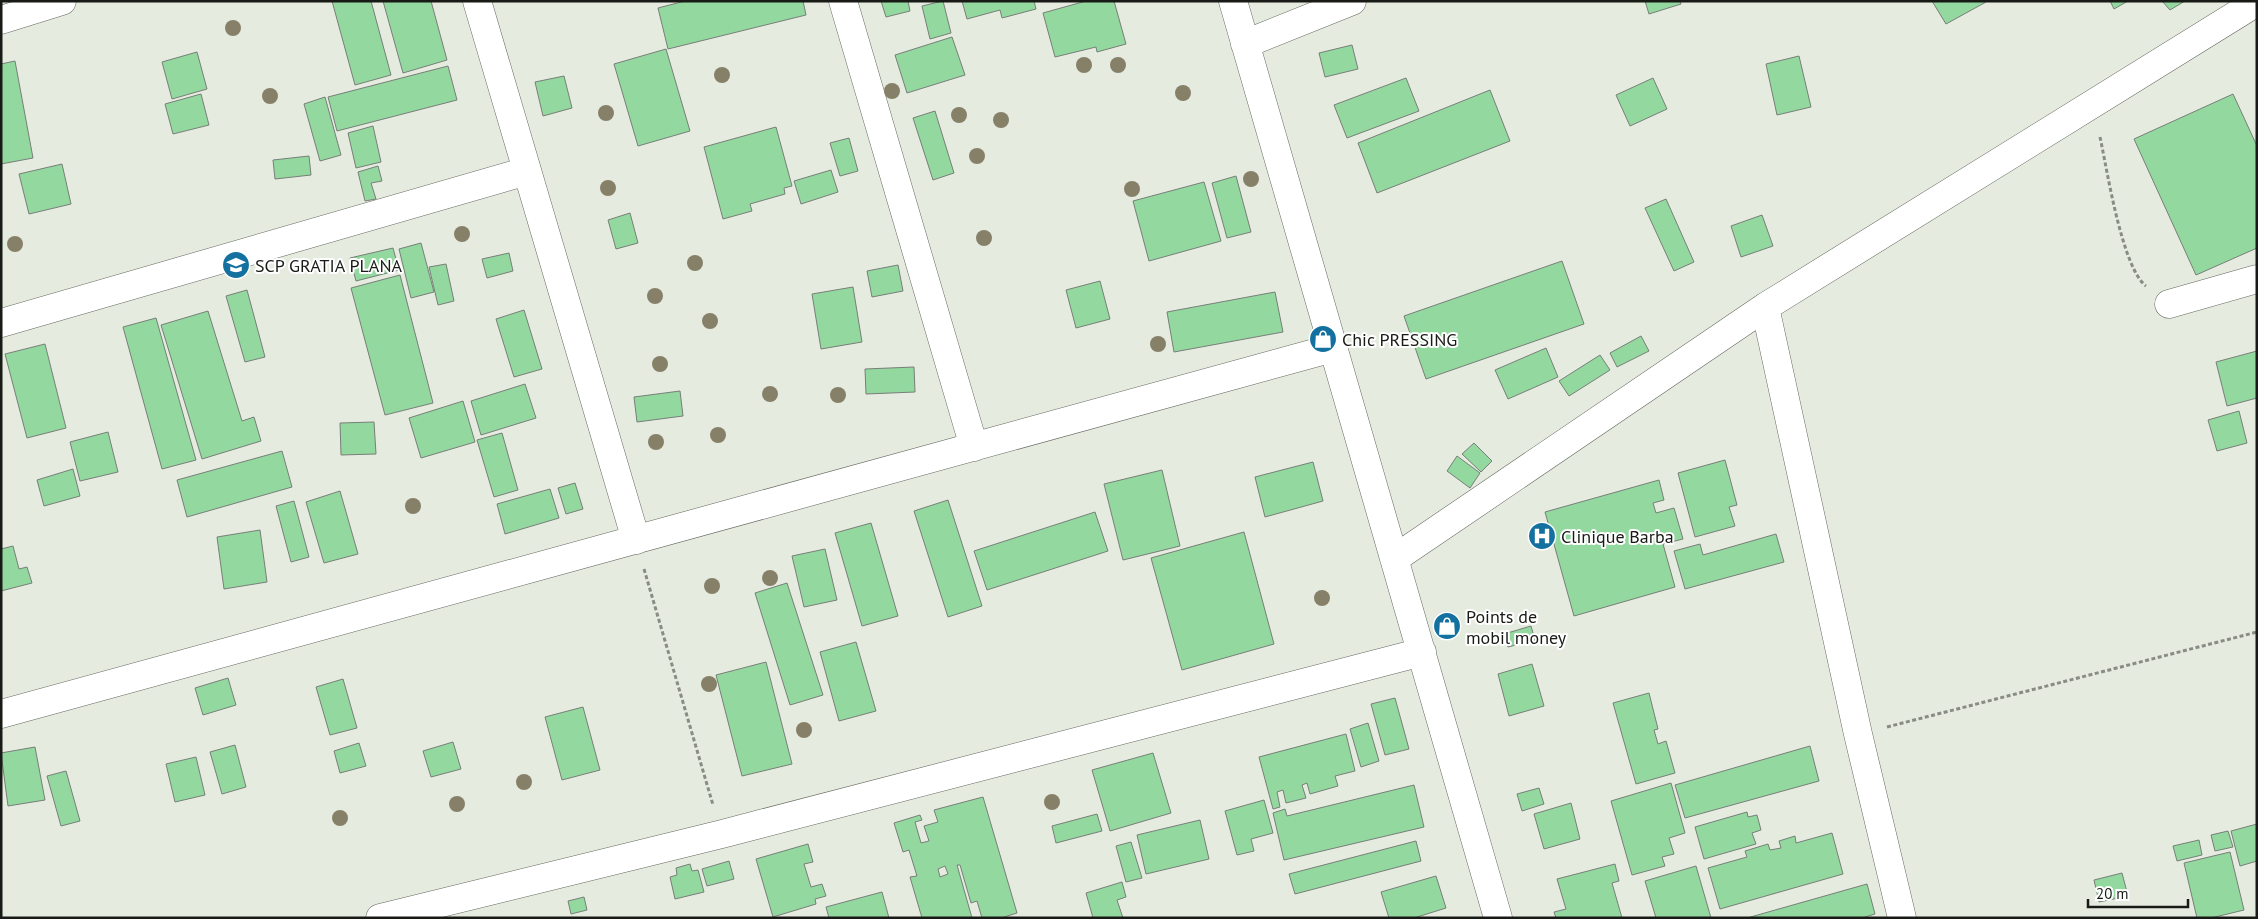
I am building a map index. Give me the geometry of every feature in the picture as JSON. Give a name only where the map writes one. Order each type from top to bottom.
[{"type":"street","points":[[1,20],[62,1]]},
{"type":"street","points":[[477,1],[636,540]]},
{"type":"street","points":[[843,1],[974,447]]},
{"type":"street","points":[[1233,1],[1498,918]]},
{"type":"street","points":[[1245,44],[1352,1]]},
{"type":"street","points":[[1394,559],[1765,307],[2257,2]]},
{"type":"street","points":[[1,323],[527,171]]},
{"type":"street","points":[[2170,304],[2257,279]]},
{"type":"street","points":[[1765,307],[1858,734],[1902,918]]},
{"type":"street","points":[[1,714],[1333,348]]},
{"type":"street","points":[[380,918],[722,834],[1422,652]]},
{"type":"path","points":[[2092,104],[2124,246],[2140,282],[2170,304]]},
{"type":"path","points":[[636,540],[722,834]]},
{"type":"path","points":[[1858,734],[2257,632]]},
{"type":"building","points":[[332,1],[371,1],[391,75],[355,85]]},
{"type":"building","points":[[383,1],[431,1],[447,60],[403,73]]},
{"type":"building","points":[[685,1],[803,1],[806,15],[668,49],[658,8]]},
{"type":"building","points":[[881,1],[908,1],[910,11],[886,17]]},
{"type":"building","points":[[943,1],[951,33],[930,39],[922,6]]},
{"type":"building","points":[[962,1],[1034,1],[1036,9],[1002,18],[1000,10],[967,19]]},
{"type":"building","points":[[1086,1],[1114,1],[1126,44],[1097,52],[1096,47],[1055,57],[1043,13]]},
{"type":"building","points":[[1645,1],[1680,1],[1681,4],[1649,14]]},
{"type":"building","points":[[1932,1],[1985,1],[1986,2],[1946,24]]},
{"type":"building","points":[[2110,1],[2128,1],[2114,9]]},
{"type":"building","points":[[2162,1],[2185,1],[2170,10]]},
{"type":"building","points":[[952,37],[965,75],[907,93],[895,55]]},
{"type":"building","points":[[1352,45],[1358,69],[1325,77],[1319,53]]},
{"type":"building","points":[[666,49],[690,131],[638,146],[614,64]]},
{"type":"building","points":[[197,52],[207,89],[172,99],[162,62]]},
{"type":"building","points":[[1799,56],[1811,107],[1777,115],[1766,64]]},
{"type":"building","points":[[15,61],[33,158],[1,164],[1,64]]},
{"type":"building","points":[[448,66],[457,100],[337,131],[328,97]]},
{"type":"building","points":[[564,76],[572,108],[543,116],[535,82]]},
{"type":"building","points":[[1406,78],[1419,111],[1347,138],[1334,105]]},
{"type":"building","points":[[1653,78],[1667,109],[1630,126],[1616,95]]},
{"type":"building","points":[[1490,90],[1510,141],[1377,193],[1358,143]]},
{"type":"building","points":[[201,94],[209,125],[173,134],[165,104]]},
{"type":"building","points":[[2233,94],[2257,146],[2257,248],[2196,275],[2134,139]]},
{"type":"building","points":[[325,97],[341,155],[320,161],[304,104]]},
{"type":"building","points":[[935,111],[954,173],[933,180],[913,118]]},
{"type":"building","points":[[373,126],[381,162],[356,168],[348,133]]},
{"type":"building","points":[[776,127],[792,186],[784,188],[785,194],[750,204],[752,211],[723,219],[704,147]]},
{"type":"building","points":[[849,138],[858,171],[840,176],[830,143]]},
{"type":"building","points":[[309,156],[311,175],[275,179],[273,160]]},
{"type":"building","points":[[62,164],[71,204],[29,214],[19,174]]},
{"type":"building","points":[[378,166],[382,181],[371,183],[376,199],[365,201],[358,172]]},
{"type":"building","points":[[831,170],[838,192],[801,204],[794,181]]},
{"type":"building","points":[[1236,176],[1251,232],[1227,238],[1212,183]]},
{"type":"building","points":[[1204,182],[1221,241],[1149,261],[1133,201]]},
{"type":"building","points":[[1666,199],[1694,262],[1674,271],[1645,208]]},
{"type":"building","points":[[630,213],[638,243],[616,249],[608,220]]},
{"type":"building","points":[[1762,215],[1773,246],[1741,257],[1731,226]]},
{"type":"building","points":[[421,243],[434,292],[411,298],[399,249]]},
{"type":"building","points":[[393,248],[399,270],[356,281],[350,258]]},
{"type":"building","points":[[509,253],[513,271],[487,278],[482,259]]},
{"type":"building","points":[[1562,261],[1584,324],[1426,379],[1404,316]]},
{"type":"building","points":[[446,264],[454,301],[438,305],[429,267]]},
{"type":"building","points":[[898,265],[903,291],[872,297],[867,271]]},
{"type":"building","points":[[400,275],[433,403],[385,415],[351,288]]},
{"type":"building","points":[[1100,281],[1110,319],[1076,328],[1066,290]]},
{"type":"building","points":[[853,287],[862,342],[821,349],[812,294]]},
{"type":"building","points":[[247,290],[265,357],[245,362],[226,296]]},
{"type":"building","points":[[1275,292],[1283,332],[1174,352],[1167,312]]},
{"type":"building","points":[[524,310],[542,369],[514,377],[496,319]]},
{"type":"building","points":[[208,311],[242,421],[254,417],[261,441],[202,459],[161,325]]},
{"type":"building","points":[[156,318],[196,460],[162,469],[123,327]]},
{"type":"building","points":[[1641,336],[1649,351],[1617,367],[1610,353]]},
{"type":"building","points":[[45,344],[66,428],[27,438],[5,354]]},
{"type":"building","points":[[1546,348],[1558,377],[1508,399],[1495,370]]},
{"type":"building","points":[[2257,351],[2257,398],[2227,406],[2216,362]]},
{"type":"building","points":[[1600,355],[1610,370],[1569,396],[1559,381]]},
{"type":"building","points":[[914,367],[915,392],[866,394],[865,369]]},
{"type":"building","points":[[525,384],[536,418],[481,435],[471,401]]},
{"type":"building","points":[[680,391],[683,416],[637,422],[634,397]]},
{"type":"building","points":[[463,401],[475,442],[421,458],[409,418]]},
{"type":"building","points":[[2239,411],[2247,443],[2217,451],[2208,420]]},
{"type":"building","points":[[374,422],[376,454],[341,455],[340,423]]},
{"type":"building","points":[[108,432],[118,472],[80,481],[70,442]]},
{"type":"building","points":[[502,433],[518,490],[494,497],[477,440]]},
{"type":"building","points":[[1474,443],[1492,461],[1481,472],[1462,454]]},
{"type":"building","points":[[282,451],[292,487],[187,517],[177,480]]},
{"type":"building","points":[[1457,456],[1480,473],[1470,488],[1447,471]]},
{"type":"building","points":[[1725,460],[1737,505],[1729,507],[1735,526],[1695,537],[1678,473]]},
{"type":"building","points":[[1313,462],[1323,501],[1265,517],[1255,477]]},
{"type":"building","points":[[73,469],[80,496],[44,506],[37,480]]},
{"type":"building","points":[[1162,470],[1180,546],[1123,560],[1104,484]]},
{"type":"building","points":[[1659,480],[1664,500],[1653,503],[1656,513],[1674,508],[1683,539],[1663,544],[1675,587],[1574,616],[1545,512]]},
{"type":"building","points":[[575,483],[583,509],[566,514],[558,488]]},
{"type":"building","points":[[550,489],[559,518],[505,534],[497,504]]},
{"type":"building","points":[[340,491],[358,554],[324,563],[306,502]]},
{"type":"building","points":[[948,500],[982,606],[948,617],[914,511]]},
{"type":"building","points":[[294,501],[309,557],[291,562],[276,506]]},
{"type":"building","points":[[1095,512],[1108,551],[987,590],[974,551]]},
{"type":"building","points":[[871,523],[898,616],[862,626],[835,533]]},
{"type":"building","points":[[260,530],[267,582],[224,589],[217,537]]},
{"type":"building","points":[[1244,532],[1274,644],[1182,670],[1151,558]]},
{"type":"building","points":[[1776,534],[1784,562],[1685,589],[1674,551],[1700,544],[1703,555]]},
{"type":"building","points":[[13,546],[19,569],[27,567],[32,583],[1,591],[1,549]]},
{"type":"building","points":[[825,549],[837,600],[804,607],[792,556]]},
{"type":"building","points":[[787,583],[823,695],[790,705],[755,593]]},
{"type":"building","points":[[1531,626],[1535,640],[1508,647],[1504,634]]},
{"type":"building","points":[[856,642],[876,711],[839,721],[820,652]]},
{"type":"building","points":[[766,662],[792,764],[742,776],[716,675]]},
{"type":"building","points":[[1532,664],[1544,706],[1509,716],[1498,674]]},
{"type":"building","points":[[228,678],[236,705],[203,715],[195,688]]},
{"type":"building","points":[[343,679],[357,728],[330,735],[316,687]]},
{"type":"building","points":[[1649,693],[1658,729],[1654,730],[1658,744],[1666,741],[1675,773],[1636,784],[1613,703]]},
{"type":"building","points":[[1395,698],[1409,749],[1385,755],[1371,704]]},
{"type":"building","points":[[583,707],[600,770],[562,780],[545,717]]},
{"type":"building","points":[[1368,723],[1379,761],[1361,767],[1350,729]]},
{"type":"building","points":[[1346,734],[1355,771],[1335,776],[1338,786],[1310,794],[1307,783],[1302,785],[1306,798],[1286,803],[1283,790],[1277,792],[1280,807],[1273,809],[1259,757]]},
{"type":"building","points":[[453,742],[461,769],[431,777],[423,751]]},
{"type":"building","points":[[359,743],[366,766],[340,773],[334,751]]},
{"type":"building","points":[[235,745],[246,787],[222,794],[210,752]]},
{"type":"building","points":[[1810,746],[1819,781],[1685,818],[1675,785]]},
{"type":"building","points":[[35,747],[45,800],[8,806],[1,753]]},
{"type":"building","points":[[1153,753],[1171,813],[1110,831],[1092,770]]},
{"type":"building","points":[[196,757],[205,795],[175,802],[166,764]]},
{"type":"building","points":[[66,771],[80,821],[61,826],[47,776]]},
{"type":"building","points":[[1671,783],[1685,833],[1669,838],[1674,854],[1662,857],[1665,866],[1632,875],[1611,801]]},
{"type":"building","points":[[1414,785],[1424,827],[1284,860],[1273,813],[1285,809],[1287,816]]},
{"type":"building","points":[[1539,788],[1544,804],[1522,811],[1517,794]]},
{"type":"building","points":[[983,797],[1017,913],[1001,918],[982,918],[977,901],[971,903],[960,865],[957,865],[972,918],[922,918],[910,877],[917,876],[909,850],[903,852],[894,823],[920,815],[922,820],[915,822],[921,843],[929,841],[924,826],[938,822],[934,810]],"holes":[[[945,866],[948,874],[940,877],[938,869]]]},
{"type":"building","points":[[1264,800],[1273,833],[1251,839],[1254,851],[1237,855],[1225,811]]},
{"type":"building","points":[[1571,803],[1580,839],[1544,849],[1534,814]]},
{"type":"building","points":[[1747,812],[1748,817],[1757,815],[1761,830],[1752,833],[1756,844],[1704,859],[1695,827]]},
{"type":"building","points":[[1097,814],[1102,831],[1056,843],[1052,826]]},
{"type":"building","points":[[1200,820],[1209,859],[1146,874],[1137,835]]},
{"type":"building","points":[[2257,824],[2257,861],[2240,866],[2231,831]]},
{"type":"building","points":[[2228,831],[2233,847],[2215,851],[2211,835]]},
{"type":"building","points":[[1832,833],[1843,874],[1720,909],[1708,868],[1747,857],[1745,851],[1768,844],[1770,850],[1781,848],[1779,841],[1795,836],[1796,843]]},
{"type":"building","points":[[2199,840],[2202,855],[2177,861],[2173,846]]},
{"type":"building","points":[[1416,841],[1421,861],[1295,894],[1289,874]]},
{"type":"building","points":[[1131,842],[1142,878],[1126,882],[1116,846]]},
{"type":"building","points":[[808,844],[813,862],[804,864],[811,887],[822,884],[826,896],[815,899],[816,904],[773,917],[756,859]]},
{"type":"building","points":[[2230,852],[2244,910],[2211,918],[2197,918],[2184,863]]},
{"type":"building","points":[[729,861],[734,879],[707,886],[702,869]]},
{"type":"building","points":[[690,864],[692,871],[698,870],[704,892],[675,899],[670,877],[677,875],[676,868]]},
{"type":"building","points":[[1615,864],[1619,881],[1612,883],[1622,918],[1556,918],[1554,912],[1566,909],[1557,879]]},
{"type":"building","points":[[1696,866],[1711,918],[1656,918],[1645,881]]},
{"type":"building","points":[[2122,873],[2128,896],[2099,902],[2094,880]]},
{"type":"building","points":[[1436,876],[1446,908],[1414,918],[1389,918],[1381,892]]},
{"type":"building","points":[[1122,882],[1126,897],[1117,900],[1123,918],[1093,918],[1086,893]]},
{"type":"building","points":[[1867,884],[1875,914],[1862,918],[1747,918]]},
{"type":"building","points":[[882,892],[889,918],[829,918],[826,907]]},
{"type":"building","points":[[584,897],[587,910],[571,914],[568,901]]},
{"type":"place","name":"SCP GRATIA PLANA","points":[[236,265]]},
{"type":"place","name":"Chic PRESSING","points":[[1323,339]]},
{"type":"place","name":"Clinique Barba","points":[[1542,536]]},
{"type":"place","name":"Points de mobil money","points":[[1447,626]]}]
